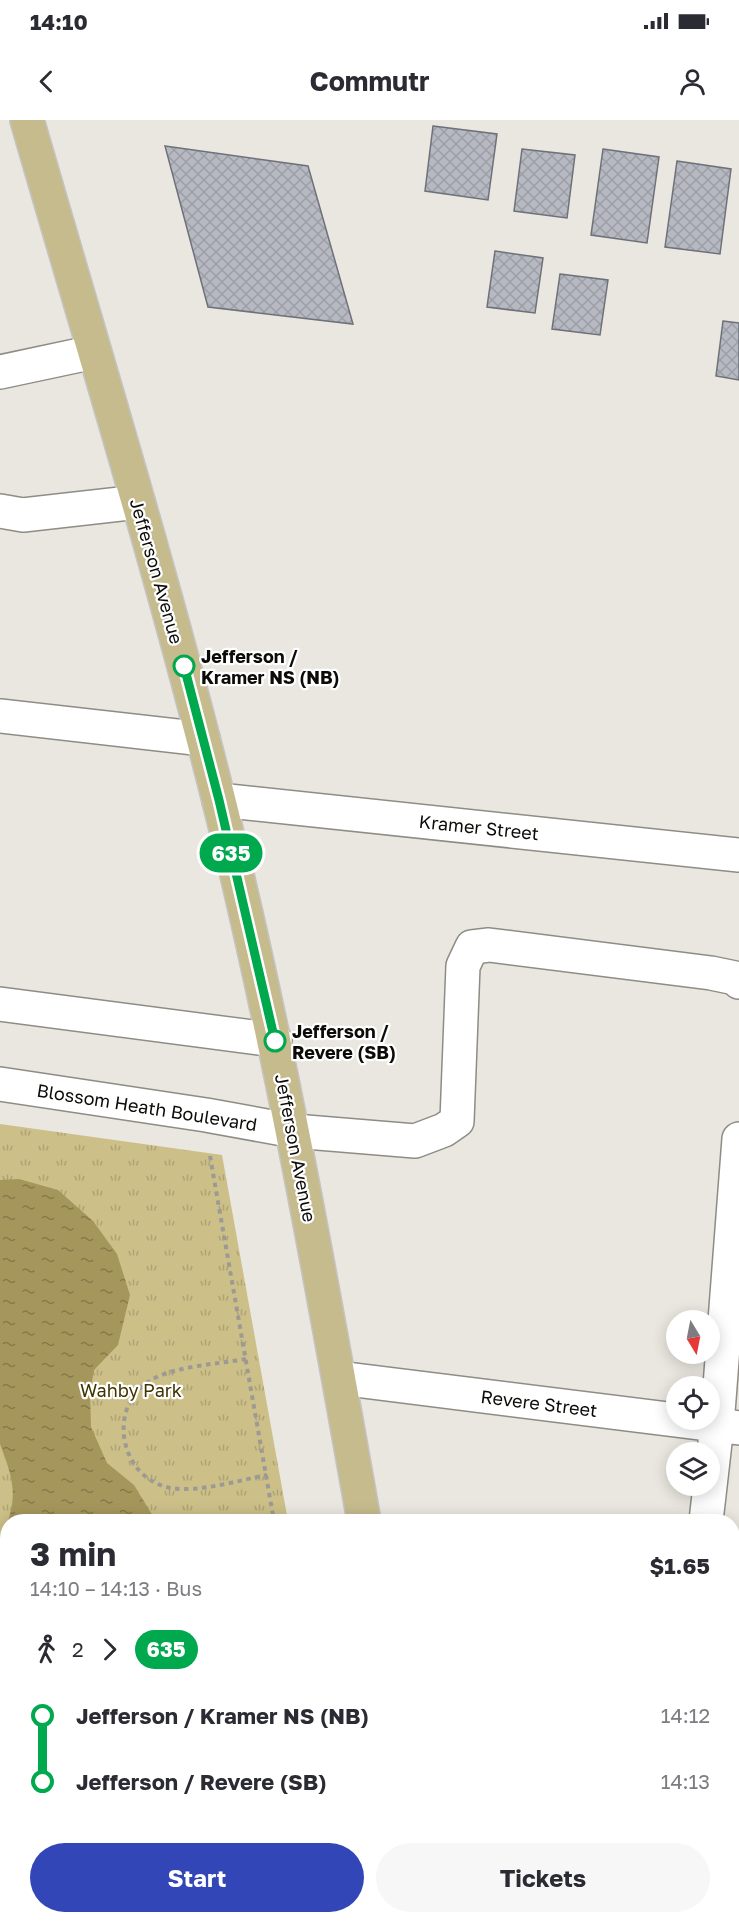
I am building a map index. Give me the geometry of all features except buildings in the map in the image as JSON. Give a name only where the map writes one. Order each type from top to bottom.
[{"type":"main road","name":"Jefferson Avenue","points":[[27,120],[138,502],[219,800],[294,1131],[363,1514]]},
{"type":"street","points":[[0,372],[94,352]]},
{"type":"street","points":[[0,511],[22,515],[138,502]]},
{"type":"street","points":[[0,716],[203,739]]},
{"type":"street","name":"Kramer Street","points":[[219,800],[739,855]]},
{"type":"street","name":"Blossom Heath Boulevard","points":[[0,1084],[206,1114],[294,1131],[415,1141],[444,1130],[457,1121],[463,966],[471,947],[489,945],[711,973],[735,978],[739,982]]},
{"type":"street","points":[[0,1004],[275,1040]]},
{"type":"street","points":[[708,1514],[728,1426],[739,1139]]},
{"type":"street","name":"Revere Street","points":[[339,1378],[728,1426]]},
{"type":"path","points":[[208,1149],[273,1514]]},
{"type":"path","points":[[246,1359],[170,1373],[151,1380],[135,1393],[126,1410],[122,1431],[126,1451],[136,1468],[152,1481],[171,1488],[191,1488],[267,1475]]},
{"type":"green space","name":"Wahby Park","points":[[0,1124],[222,1155],[287,1514],[0,1514]]},
{"type":"water","points":[[19,1179],[58,1190],[93,1221],[117,1254],[130,1295],[118,1345],[94,1370],[90,1393],[91,1427],[107,1463],[134,1485],[152,1514],[10,1514],[13,1501],[12,1482],[0,1444],[0,1180]]},
{"type":"bus line","name":"635","points":[[184,666],[219,800],[275,1041]]},
{"type":"place","name":"Jefferson / Kramer NS (NB)","points":[[184,666]]},
{"type":"place","name":"Jefferson / Revere (SB)","points":[[275,1041]]}]
